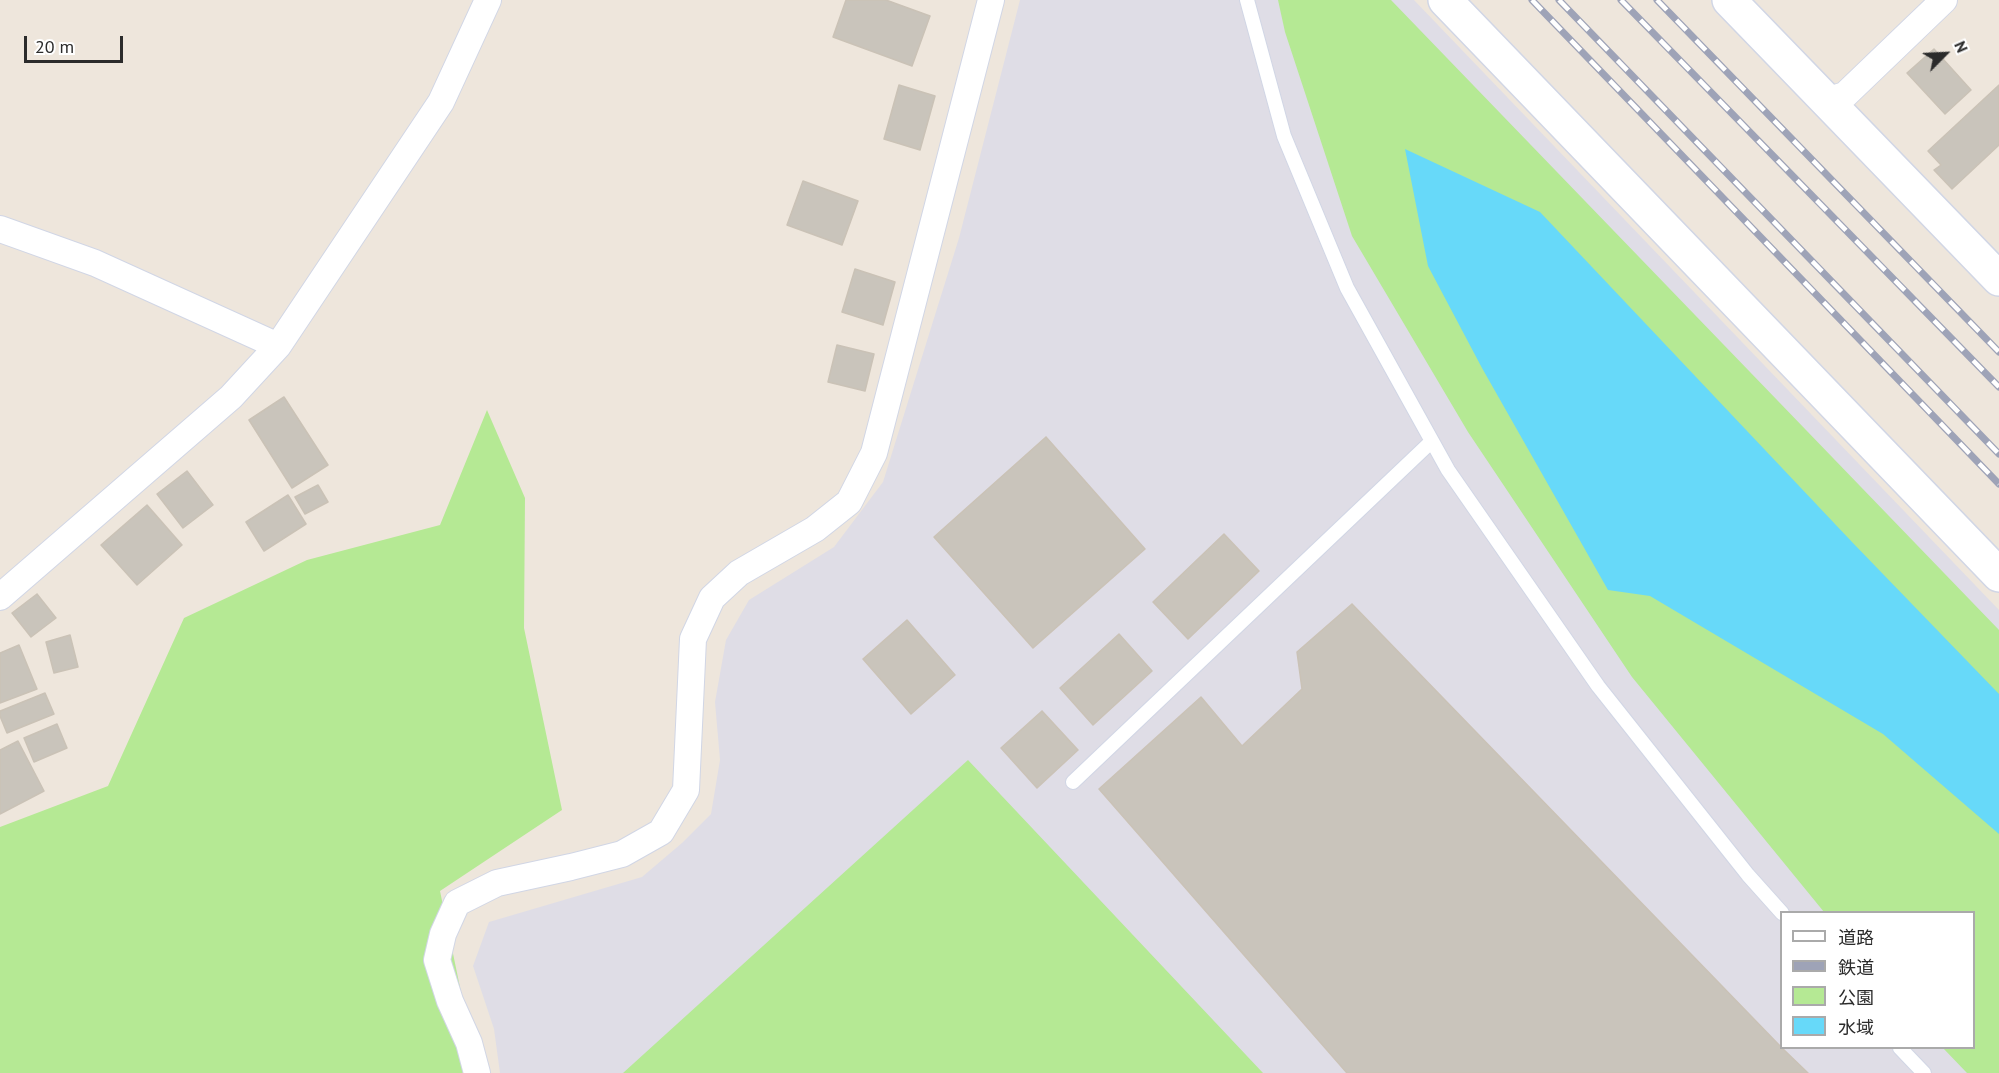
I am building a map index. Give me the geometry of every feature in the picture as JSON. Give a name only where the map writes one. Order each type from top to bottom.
[{"type":"street","points":[[0,597],[231,397],[278,346],[441,102],[488,0]]},
{"type":"street","points":[[477,1073],[469,1043],[450,1001],[437,960],[442,934],[457,903],[497,883],[622,854],[661,832],[686,790],[693,639],[712,598],[739,573],[815,529],[849,502],[874,453],[991,0]]},
{"type":"street","points":[[1444,0],[1999,575]]},
{"type":"street","points":[[1729,0],[1999,279]]},
{"type":"street","points":[[1826,101],[1845,95],[1944,0]]},
{"type":"street","points":[[0,230],[95,263],[278,346]]},
{"type":"lane","points":[[1247,0],[1284,136],[1347,288],[1448,470],[1598,686],[1748,875],[1780,911]]},
{"type":"lane","points":[[1073,782],[1432,441]]},
{"type":"lane","points":[[1902,1049],[1924,1073]]},
{"type":"shaded area","points":[[1020,0],[1414,0],[1999,610],[1999,1073],[500,1073],[494,1029],[473,966],[489,922],[642,877],[682,843],[711,814],[720,760],[715,702],[726,640],[749,600],[834,547],[883,482],[959,238]]},
{"type":"green space","points":[[1278,0],[1391,0],[1999,630],[1999,1073],[1967,1073],[1944,1049],[1975,1049],[1975,911],[1823,911],[1632,677],[1468,432],[1352,236],[1285,32]]},
{"type":"green space","points":[[487,410],[525,498],[524,628],[562,810],[440,891],[477,1069],[475,1073],[0,1073],[0,827],[108,786],[184,618],[307,560],[440,525]]},
{"type":"green space","points":[[968,760],[1263,1073],[623,1073]]},
{"type":"water","points":[[1405,149],[1540,212],[1999,694],[1999,834],[1883,734],[1650,596],[1608,590],[1482,368],[1428,266]]},
{"type":"building","points":[[846,0],[886,0],[930,16],[912,66],[833,37]]},
{"type":"building","points":[[1934,49],[1971,90],[1945,114],[1907,73]]},
{"type":"building","points":[[899,85],[935,96],[920,150],[884,139]]},
{"type":"building","points":[[1999,85],[1999,145],[1952,189],[1934,170],[1941,165],[1928,151]]},
{"type":"building","points":[[803,181],[858,201],[842,245],[787,225]]},
{"type":"building","points":[[855,269],[895,282],[883,325],[842,312]]},
{"type":"building","points":[[837,345],[874,354],[865,391],[828,382]]},
{"type":"building","points":[[284,397],[328,465],[292,488],[249,420]]},
{"type":"building","points":[[1046,437],[1145,549],[1033,648],[934,537]]},
{"type":"building","points":[[187,471],[213,505],[183,528],[157,494]]},
{"type":"building","points":[[318,485],[328,502],[305,514],[295,497]]},
{"type":"building","points":[[288,495],[306,524],[264,551],[246,522]]},
{"type":"building","points":[[147,505],[182,545],[137,585],[101,545]]},
{"type":"building","points":[[1224,534],[1259,571],[1188,639],[1153,602]]},
{"type":"building","points":[[37,594],[56,618],[31,637],[12,613]]},
{"type":"building","points":[[1352,604],[1780,1046],[1780,1049],[1783,1049],[1808,1073],[1347,1073],[1099,789],[1201,697],[1242,746],[1302,689],[1297,652]]},
{"type":"building","points":[[907,620],[955,675],[911,714],[863,659]]},
{"type":"building","points":[[1119,634],[1152,671],[1093,725],[1060,688]]},
{"type":"building","points":[[70,635],[78,667],[54,673],[46,642]]},
{"type":"building","points":[[19,645],[37,689],[0,703],[0,653]]},
{"type":"building","points":[[45,693],[54,714],[7,733],[0,711]]},
{"type":"building","points":[[1042,711],[1078,750],[1037,788],[1001,748]]},
{"type":"building","points":[[57,724],[67,748],[34,762],[24,738]]},
{"type":"building","points":[[18,741],[44,791],[0,814],[0,750]]},
{"type":"railway","points":[[1532,0],[1999,484]]},
{"type":"railway","points":[[1559,0],[1999,454]]},
{"type":"railway","points":[[1621,0],[1999,387]]},
{"type":"railway","points":[[1657,0],[1999,352]]}]
